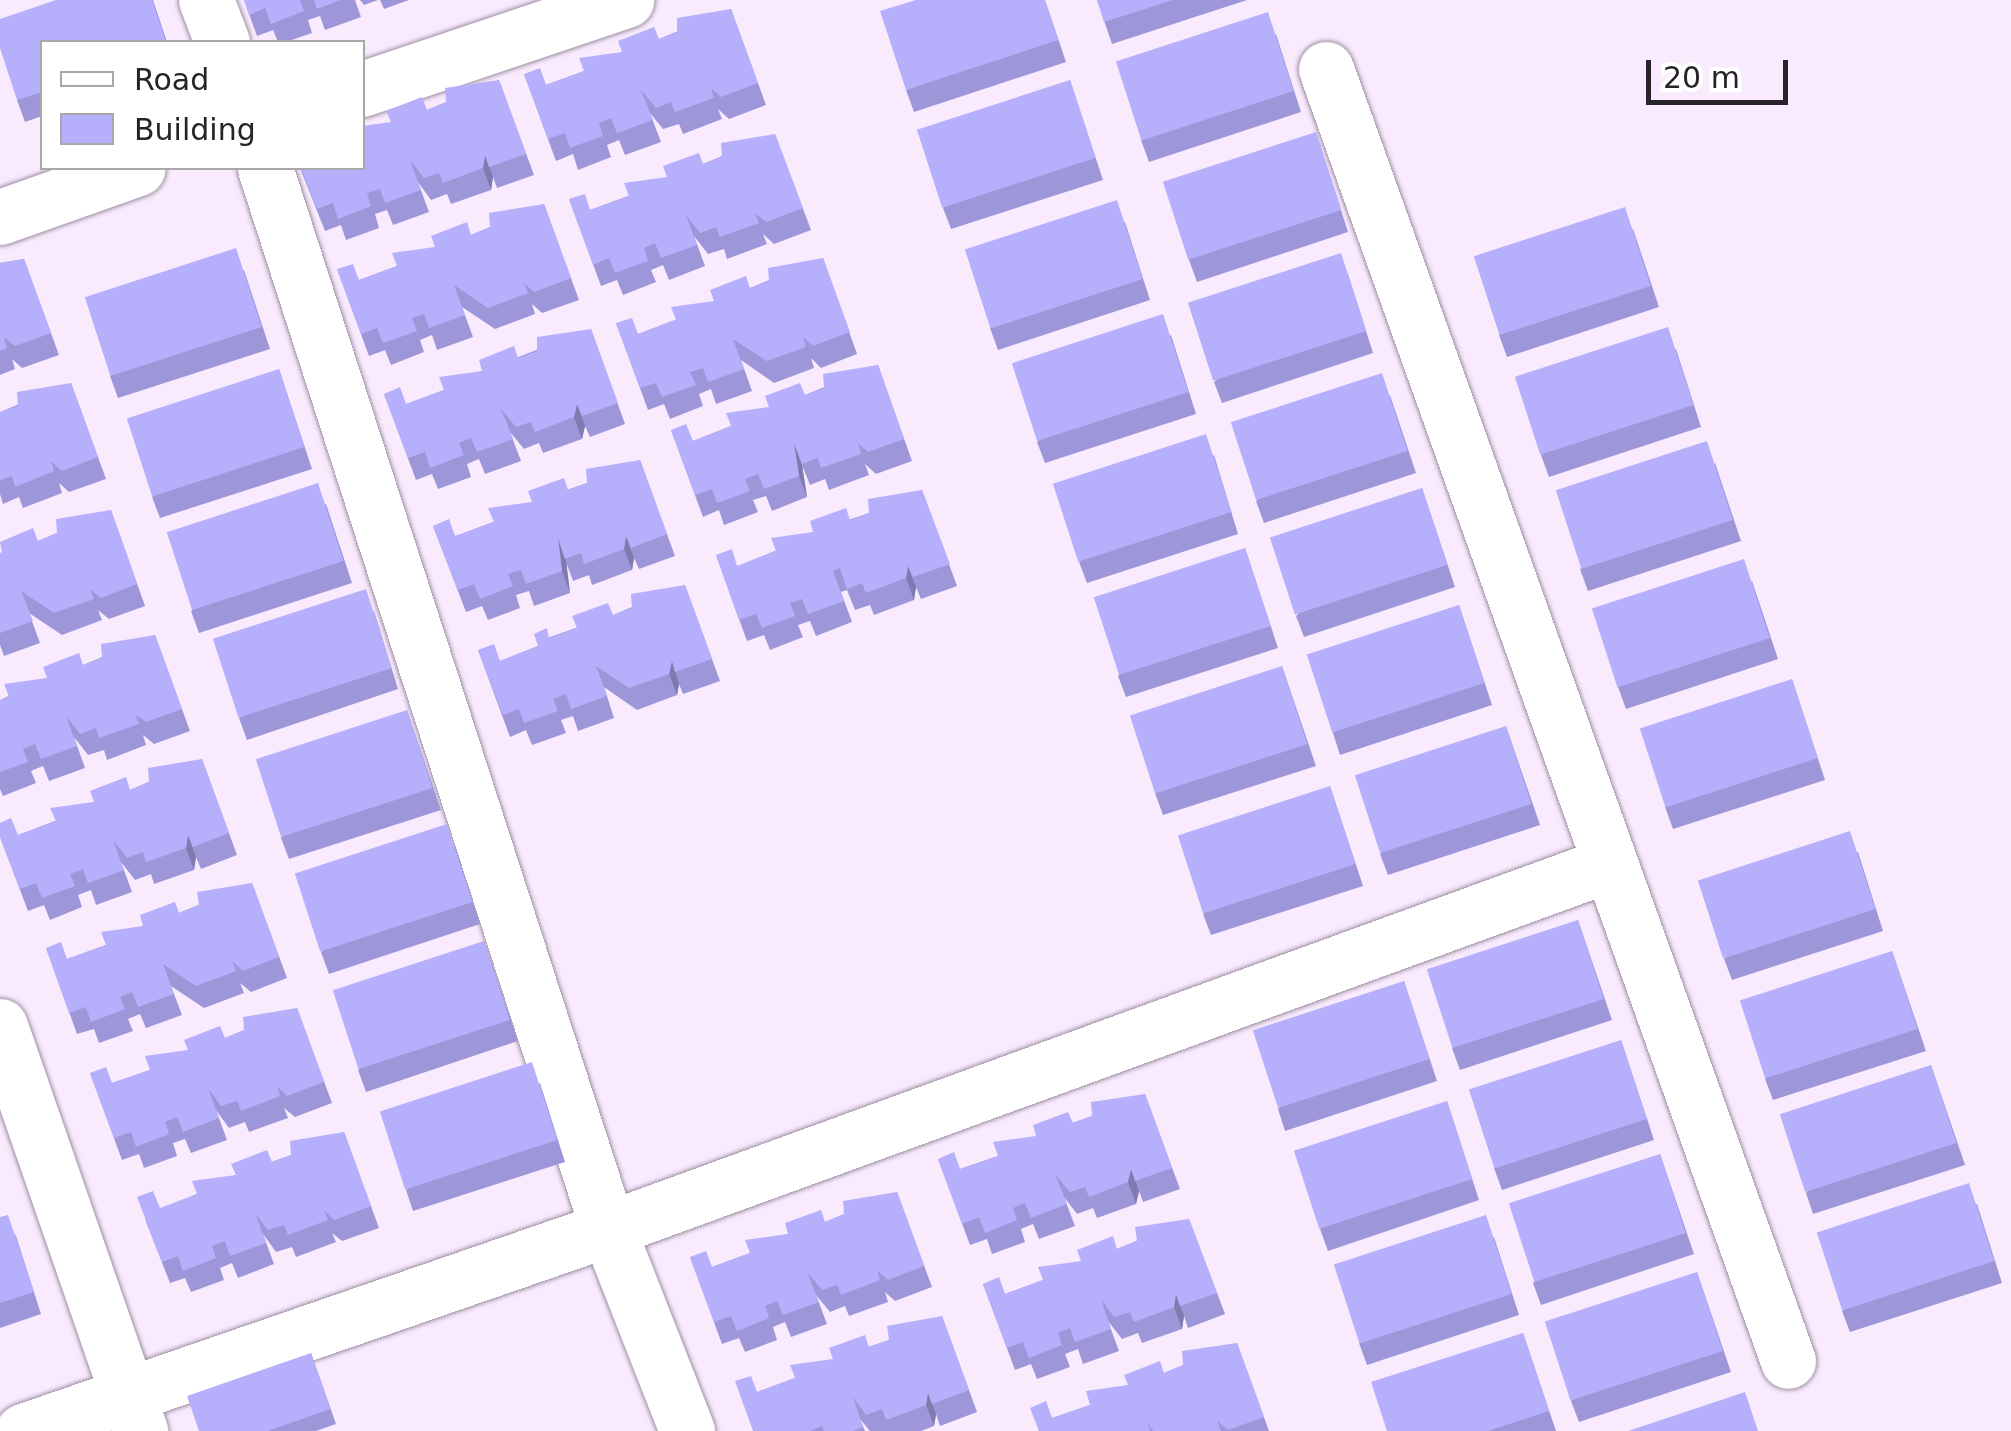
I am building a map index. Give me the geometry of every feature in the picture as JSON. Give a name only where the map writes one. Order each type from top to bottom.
[{"type":"street","points":[[206,0],[221,40]]},
{"type":"street","points":[[365,88],[626,0]]},
{"type":"street","points":[[1326,69],[1788,1361]]},
{"type":"street","points":[[0,218],[132,170]]},
{"type":"street","points":[[266,170],[608,1230],[687,1431]]},
{"type":"street","points":[[23,1431],[134,1413],[608,1230],[1610,864]]},
{"type":"street","points":[[0,1026],[134,1413]]},
{"type":"building","points":[[56,0],[152,0],[165,40],[40,40],[40,93],[17,100],[0,48],[0,19]]},
{"type":"building","points":[[244,0],[300,0],[304,11],[271,24],[265,8],[249,15]]},
{"type":"building","points":[[314,0],[341,0],[317,9]]},
{"type":"building","points":[[916,0],[1045,0],[1058,40],[906,90],[880,11]]},
{"type":"building","points":[[1097,0],[1173,0],[1104,22]]},
{"type":"building","points":[[731,9],[758,83],[721,97],[711,88],[714,98],[675,112],[671,102],[656,108],[641,90],[653,120],[617,133],[611,118],[599,123],[603,136],[570,148],[565,133],[548,139],[524,74],[540,68],[546,85],[584,71],[579,58],[622,52],[618,41],[654,27],[659,39],[677,32],[677,18]]},
{"type":"building","points":[[1268,12],[1294,91],[1141,140],[1116,61]]},
{"type":"building","points":[[499,80],[526,154],[489,167],[485,155],[483,168],[443,183],[439,173],[424,178],[410,160],[421,190],[385,203],[380,189],[367,193],[371,206],[338,219],[333,203],[317,209],[302,170],[365,170],[365,126],[391,122],[386,111],[422,97],[427,110],[446,102],[445,88]]},
{"type":"building","points":[[1070,80],[1095,158],[942,208],[917,130]]},
{"type":"building","points":[[1316,132],[1341,210],[1188,260],[1163,182]]},
{"type":"building","points":[[775,134],[803,208],[766,222],[755,213],[759,223],[720,237],[716,227],[700,233],[686,215],[697,245],[661,258],[655,243],[644,248],[648,261],[615,273],[609,258],[593,265],[569,199],[585,194],[590,210],[629,196],[624,183],[667,177],[663,166],[699,153],[703,164],[722,157],[721,143]]},
{"type":"building","points":[[1117,200],[1143,279],[990,328],[965,249]]},
{"type":"building","points":[[544,204],[571,278],[534,292],[524,283],[528,293],[488,308],[454,285],[465,315],[429,328],[424,314],[412,318],[417,331],[383,343],[377,328],[361,334],[337,269],[353,264],[359,280],[397,266],[392,253],[435,247],[431,236],[467,222],[471,235],[490,227],[489,213]]},
{"type":"building","points":[[1625,207],[1651,286],[1499,335],[1474,256]]},
{"type":"building","points":[[236,248],[262,327],[110,376],[85,297]]},
{"type":"building","points":[[1341,253],[1366,331],[1213,381],[1188,303]]},
{"type":"building","points":[[823,258],[850,332],[813,346],[803,337],[806,347],[767,361],[733,339],[744,369],[708,382],[703,368],[690,372],[696,385],[662,397],[656,383],[640,388],[616,323],[632,318],[638,334],[676,320],[671,307],[714,301],[710,290],[746,276],[750,288],[769,281],[768,268]]},
{"type":"building","points":[[24,259],[51,333],[15,346],[4,337],[7,348],[0,351],[0,263]]},
{"type":"building","points":[[1163,314],[1188,392],[1037,441],[1012,363]]},
{"type":"building","points":[[1668,327],[1693,405],[1540,455],[1515,377]]},
{"type":"building","points":[[591,329],[618,403],[582,416],[577,404],[574,417],[535,432],[531,422],[516,427],[501,409],[513,439],[477,452],[471,438],[459,443],[464,455],[430,468],[425,452],[408,458],[384,394],[400,387],[406,404],[444,390],[439,377],[482,371],[479,360],[514,346],[518,358],[537,351],[537,337]]},
{"type":"building","points":[[878,365],[904,439],[868,452],[858,443],[861,454],[821,468],[818,458],[802,464],[794,443],[799,476],[764,489],[758,474],[745,479],[750,491],[717,503],[712,489],[695,495],[671,430],[686,424],[693,441],[731,426],[726,413],[769,407],[765,396],[800,383],[805,395],[824,388],[823,374]]},
{"type":"building","points":[[279,369],[304,447],[152,496],[127,418]]},
{"type":"building","points":[[1382,373],[1407,451],[1256,500],[1231,422]]},
{"type":"building","points":[[71,383],[98,457],[62,471],[51,461],[54,471],[15,487],[12,476],[0,480],[0,412],[18,406],[17,392]]},
{"type":"building","points":[[1206,434],[1231,512],[1078,562],[1053,484]]},
{"type":"building","points":[[1707,441],[1733,520],[1581,569],[1556,490]]},
{"type":"building","points":[[640,460],[667,534],[631,548],[626,536],[624,549],[584,564],[581,553],[565,559],[558,538],[562,571],[526,584],[521,570],[508,574],[513,586],[480,599],[474,584],[458,590],[433,526],[449,519],[455,536],[494,522],[488,508],[532,502],[528,491],[564,478],[568,490],[587,483],[586,469]]},
{"type":"building","points":[[318,483],[343,561],[192,610],[167,532]]},
{"type":"building","points":[[1422,488],[1447,565],[1295,614],[1270,537]]},
{"type":"building","points":[[922,490],[950,564],[913,577],[908,566],[906,578],[866,593],[862,583],[847,589],[840,568],[833,571],[844,601],[808,614],[802,599],[790,603],[795,616],[762,628],[756,614],[739,620],[716,555],[732,549],[737,566],[776,551],[771,538],[813,532],[810,521],[846,508],[850,520],[869,513],[868,499]]},
{"type":"building","points":[[111,510],[137,584],[101,598],[90,589],[94,599],[54,613],[21,591],[33,621],[0,633],[0,542],[33,528],[38,541],[57,533],[56,519]]},
{"type":"building","points":[[1245,548],[1270,626],[1119,675],[1094,597]]},
{"type":"building","points":[[1744,559],[1770,638],[1617,687],[1592,608]]},
{"type":"building","points":[[685,585],[712,659],[675,672],[672,661],[669,674],[629,688],[596,666],[607,696],[571,709],[566,694],[553,699],[558,711],[524,723],[519,709],[503,715],[478,650],[494,644],[500,661],[538,646],[534,634],[547,628],[549,638],[577,628],[572,616],[608,603],[613,615],[632,608],[631,594]]},
{"type":"building","points":[[366,589],[392,668],[239,718],[213,639]]},
{"type":"building","points":[[1459,605],[1484,683],[1332,732],[1307,654]]},
{"type":"building","points":[[155,635],[182,709],[146,722],[135,714],[139,724],[99,738],[96,728],[80,734],[66,716],[77,746],[41,759],[35,744],[23,749],[28,762],[0,772],[0,700],[9,697],[4,684],[47,678],[43,667],[79,653],[83,665],[102,658],[101,644]]},
{"type":"building","points":[[1282,666],[1307,744],[1155,793],[1130,715]]},
{"type":"building","points":[[1792,679],[1818,758],[1665,807],[1640,728]]},
{"type":"building","points":[[407,710],[432,788],[281,837],[256,759]]},
{"type":"building","points":[[1506,726],[1531,804],[1380,853],[1355,775]]},
{"type":"building","points":[[202,759],[229,833],[193,847],[188,835],[186,848],[146,862],[143,852],[127,858],[113,840],[124,870],[88,883],[83,869],[70,874],[75,886],[42,898],[36,883],[20,889],[0,836],[0,823],[11,818],[18,835],[56,821],[50,808],[94,802],[90,791],[126,777],[130,790],[149,782],[148,768]]},
{"type":"building","points":[[1330,786],[1355,864],[1203,913],[1178,835]]},
{"type":"building","points":[[447,824],[472,902],[320,951],[295,873]]},
{"type":"building","points":[[1850,831],[1875,909],[1723,958],[1698,880]]},
{"type":"building","points":[[252,883],[279,957],[243,971],[232,961],[236,971],[196,986],[163,964],[174,994],[138,1007],[132,992],[120,997],[125,1009],[91,1022],[86,1007],[69,1013],[46,948],[61,942],[67,959],[106,945],[101,932],[143,926],[140,915],[175,902],[179,913],[199,905],[197,892]]},
{"type":"building","points":[[1578,920],[1604,999],[1452,1048],[1427,969]]},
{"type":"building","points":[[484,941],[510,1020],[358,1069],[333,990]]},
{"type":"building","points":[[1892,951],[1917,1029],[1765,1078],[1740,1000]]},
{"type":"building","points":[[1404,981],[1429,1059],[1278,1108],[1253,1030]]},
{"type":"building","points":[[297,1008],[324,1082],[287,1096],[277,1086],[280,1096],[241,1111],[237,1101],[221,1106],[208,1088],[219,1118],[183,1132],[177,1117],[165,1122],[169,1134],[136,1147],[131,1132],[114,1138],[90,1073],[106,1067],[112,1083],[150,1070],[145,1056],[188,1050],[184,1040],[220,1026],[225,1038],[244,1030],[243,1017]]},
{"type":"building","points":[[1621,1040],[1647,1119],[1494,1168],[1469,1089]]},
{"type":"building","points":[[532,1062],[557,1140],[405,1189],[380,1111]]},
{"type":"building","points":[[1931,1065],[1956,1143],[1805,1192],[1780,1114]]},
{"type":"building","points":[[1145,1094],[1172,1168],[1135,1181],[1131,1169],[1128,1182],[1089,1197],[1085,1187],[1070,1192],[1055,1174],[1067,1204],[1031,1218],[1025,1203],[1013,1208],[1017,1220],[985,1233],[979,1217],[962,1224],[938,1159],[954,1152],[960,1169],[998,1156],[993,1142],[1036,1136],[1033,1125],[1068,1112],[1073,1123],[1092,1116],[1091,1102]]},
{"type":"building","points":[[1447,1101],[1472,1179],[1319,1229],[1294,1151]]},
{"type":"building","points":[[344,1132],[371,1206],[334,1220],[324,1210],[328,1220],[288,1235],[284,1225],[268,1230],[255,1213],[266,1243],[230,1256],[225,1241],[212,1246],[216,1258],[183,1271],[178,1256],[162,1262],[137,1197],[153,1191],[160,1208],[197,1194],[192,1181],[236,1175],[231,1164],[267,1150],[272,1162],[291,1155],[290,1141]]},
{"type":"building","points":[[1660,1154],[1686,1233],[1534,1282],[1509,1203]]},
{"type":"building","points":[[1969,1183],[1994,1261],[1842,1310],[1817,1232]]},
{"type":"building","points":[[897,1192],[924,1266],[888,1280],[877,1270],[880,1280],[841,1295],[837,1285],[822,1290],[807,1272],[819,1302],[783,1315],[777,1301],[765,1306],[769,1318],[737,1331],[731,1316],[714,1322],[690,1257],[706,1251],[712,1267],[750,1253],[745,1240],[788,1234],[785,1223],[821,1210],[825,1222],[844,1214],[843,1201]]},
{"type":"building","points":[[8,1215],[34,1292],[0,1303],[0,1217]]},
{"type":"building","points":[[1486,1215],[1512,1294],[1359,1343],[1334,1264]]},
{"type":"building","points":[[1189,1219],[1217,1293],[1180,1306],[1176,1294],[1174,1307],[1134,1322],[1130,1312],[1114,1317],[1101,1299],[1111,1329],[1075,1342],[1070,1328],[1058,1333],[1062,1345],[1029,1358],[1023,1342],[1007,1348],[983,1284],[999,1277],[1005,1294],[1043,1280],[1038,1267],[1081,1261],[1077,1250],[1113,1236],[1117,1249],[1137,1241],[1135,1227]]},
{"type":"building","points":[[1697,1272],[1723,1351],[1570,1400],[1545,1321]]},
{"type":"building","points":[[942,1316],[969,1390],[932,1404],[928,1393],[926,1405],[886,1420],[882,1409],[866,1415],[853,1397],[863,1427],[853,1431],[824,1431],[822,1426],[810,1431],[753,1431],[735,1381],[751,1376],[757,1392],[795,1378],[790,1365],[833,1359],[829,1348],[865,1335],[869,1347],[889,1340],[887,1326]]},
{"type":"building","points":[[1523,1333],[1549,1411],[1488,1431],[1387,1431],[1371,1382]]},
{"type":"building","points":[[1237,1343],[1264,1417],[1228,1430],[1217,1421],[1221,1431],[1153,1431],[1148,1423],[1150,1431],[1039,1431],[1030,1408],[1046,1401],[1052,1418],[1090,1405],[1086,1391],[1128,1385],[1124,1375],[1160,1361],[1164,1373],[1183,1365],[1182,1351]]},
{"type":"building","points":[[311,1353],[330,1409],[268,1431],[199,1431],[187,1396]]},
{"type":"building","points":[[1745,1392],[1758,1431],[1628,1431]]}]
